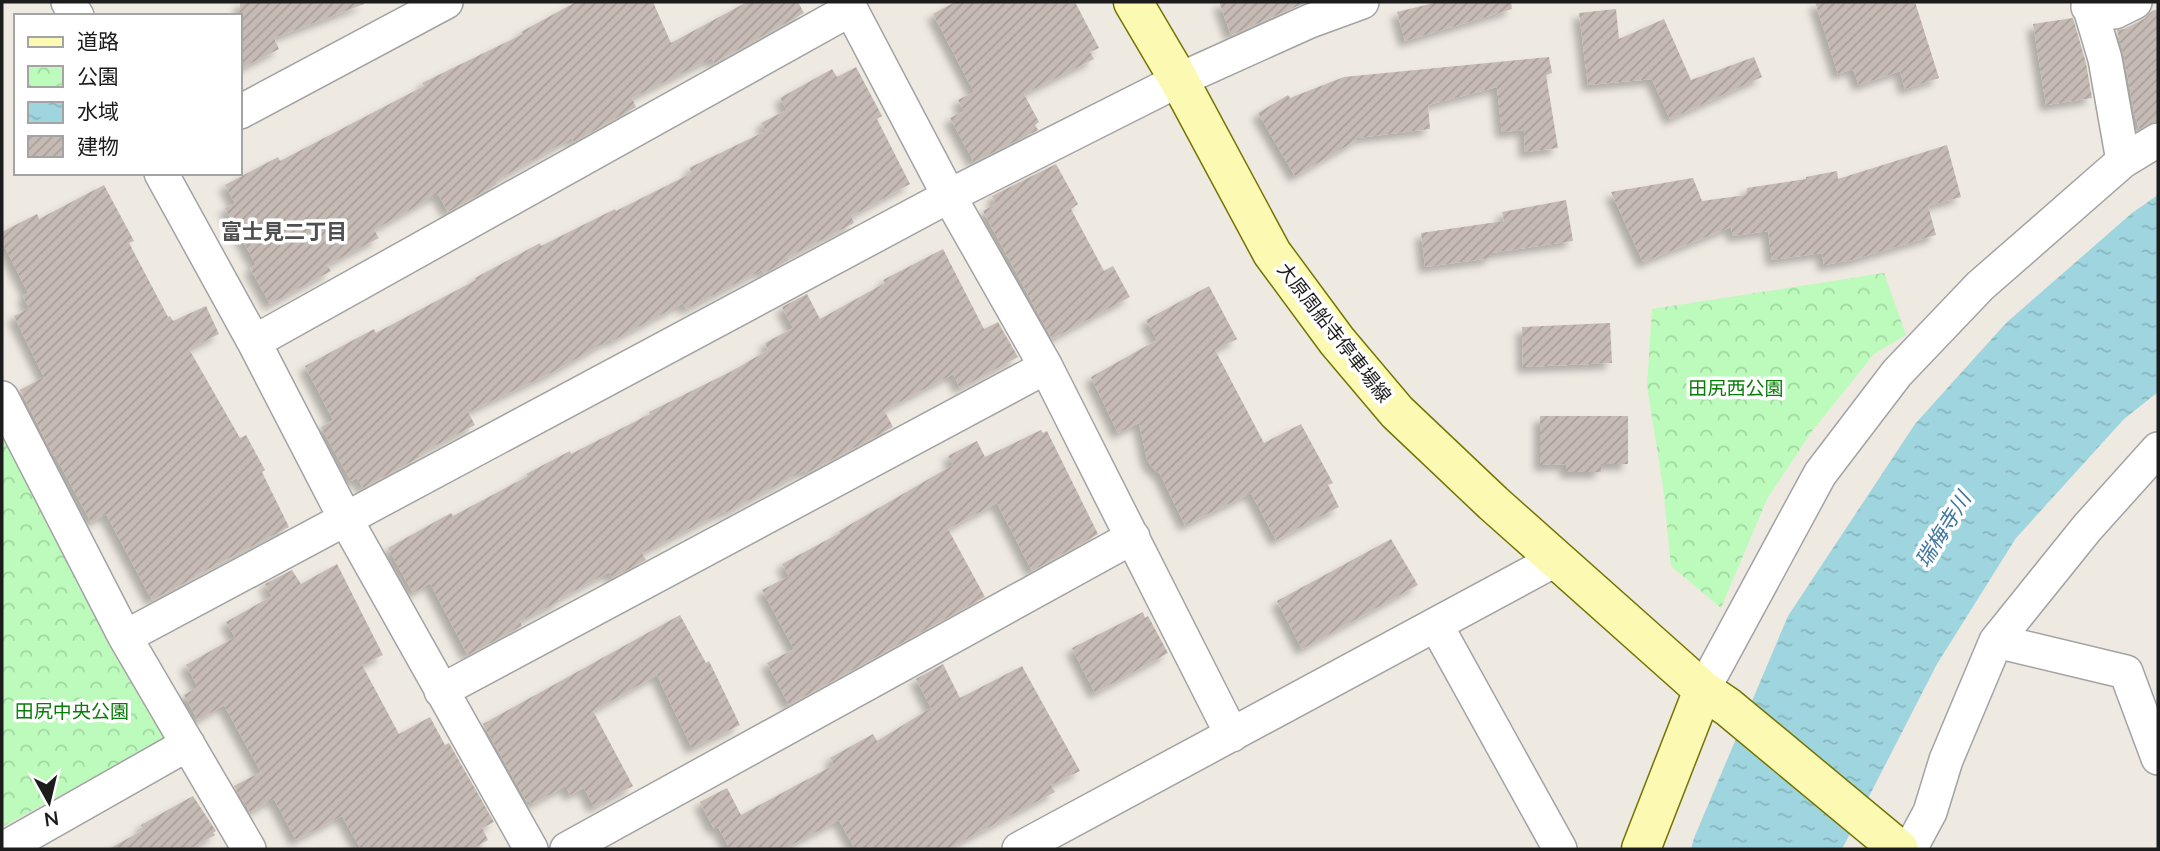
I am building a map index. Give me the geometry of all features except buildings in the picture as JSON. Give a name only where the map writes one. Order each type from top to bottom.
[{"type":"main road","name":"大原周船寺停車場線","points":[[1133,2],[1180,80],[1272,253],[1337,341],[1397,412],[1493,503],[1715,699],[1899,849]]},
{"type":"main road","points":[[1640,849],[1715,699]]},
{"type":"street","points":[[242,111],[446,2]]},
{"type":"street","points":[[125,638],[949,196],[1180,80],[1310,21],[1362,2]]},
{"type":"street","points":[[2088,4],[2115,12],[2135,2]]},
{"type":"street","points":[[2088,4],[2105,59],[2123,161]]},
{"type":"street","points":[[254,342],[849,5],[949,196],[1046,368],[1232,735]]},
{"type":"street","points":[[1715,699],[1820,474],[1897,373],[1980,286],[2123,161],[2158,140]]},
{"type":"street","points":[[162,175],[254,342],[345,519],[531,849]]},
{"type":"street","points":[[441,691],[1046,368]]},
{"type":"street","points":[[2,398],[125,638],[249,849]]},
{"type":"street","points":[[1910,849],[1930,812],[1946,760],[1996,640],[2087,528],[2158,449]]},
{"type":"street","points":[[567,849],[1133,537]]},
{"type":"street","points":[[1019,849],[1557,559]]},
{"type":"street","points":[[1436,625],[1560,849]]},
{"type":"street","points":[[1996,640],[2126,672],[2158,675]]},
{"type":"street","points":[[2126,672],[2158,758]]},
{"type":"street","points":[[3,849],[188,744]]},
{"type":"green space","name":"田尻西公園","points":[[1884,273],[1906,335],[1874,354],[1812,431],[1767,499],[1721,608],[1671,566],[1663,486],[1647,386],[1652,309]]},
{"type":"green space","name":"田尻中央公園","points":[[2,431],[166,738],[2,827]]},
{"type":"water","name":"瑞梅寺川","points":[[2158,195],[2158,392],[2124,419],[2016,538],[1937,664],[1842,849],[1691,849],[1788,616],[1915,424],[2006,323],[2132,213]]},
{"type":"district","name":"富士見二丁目","points":[[284,230]]}]
